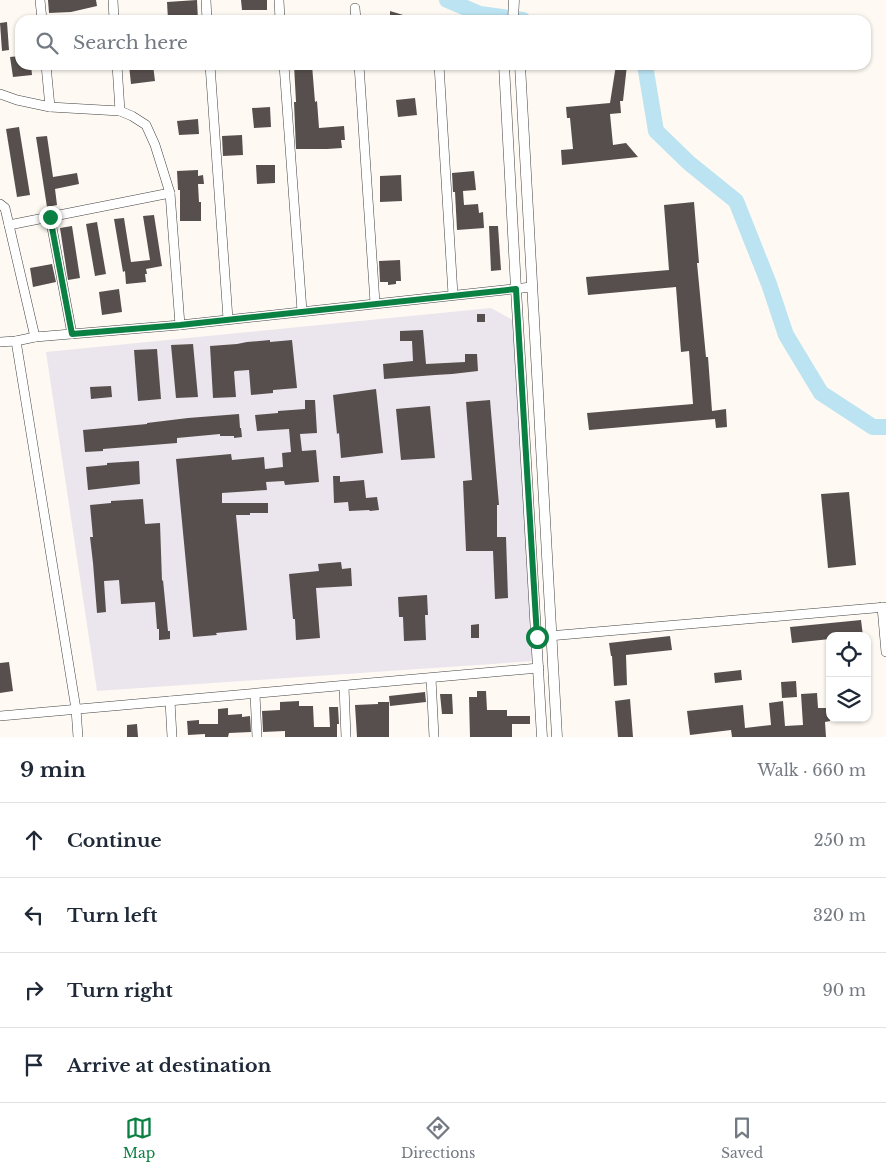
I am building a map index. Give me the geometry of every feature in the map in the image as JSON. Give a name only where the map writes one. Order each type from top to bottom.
[{"type":"street","points":[[40,0],[42,15]]},
{"type":"street","points":[[113,0],[114,15]]},
{"type":"street","points":[[206,0],[207,15]]},
{"type":"street","points":[[279,0],[280,15]]},
{"type":"street","points":[[513,15],[514,0]]},
{"type":"street","points":[[355,8],[356,15]]},
{"type":"street","points":[[46,70],[50,107]]},
{"type":"street","points":[[117,70],[120,111]]},
{"type":"street","points":[[210,70],[228,319]]},
{"type":"street","points":[[284,70],[302,311]]},
{"type":"street","points":[[359,70],[376,303]]},
{"type":"street","points":[[439,70],[453,295]]},
{"type":"street","points":[[504,70],[542,737]]},
{"type":"street","points":[[520,70],[557,737]]},
{"type":"street","points":[[0,94],[17,100],[50,107],[120,111],[146,125],[155,145],[170,193],[180,325]]},
{"type":"street","points":[[9,225],[170,193]]},
{"type":"street","points":[[0,204],[5,208],[35,337]]},
{"type":"street","points":[[50,217],[72,334]]},
{"type":"street","points":[[0,342],[35,337],[180,325],[532,287]]},
{"type":"street","points":[[16,341],[76,709],[78,737]]},
{"type":"street","points":[[537,637],[884,607],[886,652]]},
{"type":"street","points":[[0,716],[539,668]]},
{"type":"street","points":[[431,678],[434,737]]},
{"type":"street","points":[[344,686],[346,737]]},
{"type":"street","points":[[255,694],[257,737]]},
{"type":"street","points":[[170,701],[172,737]]},
{"type":"shaded area","points":[[491,308],[511,319],[518,335],[535,661],[97,691],[46,352]]},
{"type":"building","points":[[48,0],[96,0],[97,6],[71,12],[49,13]]},
{"type":"building","points":[[197,0],[198,15],[168,15],[167,2]]},
{"type":"building","points":[[241,0],[267,0],[267,10],[242,10]]},
{"type":"building","points":[[390,11],[403,15],[390,15]]},
{"type":"building","points":[[7,22],[9,50],[2,51],[0,23]]},
{"type":"building","points":[[15,56],[15,70],[32,70],[32,75],[13,77],[10,57]]},
{"type":"building","points":[[130,70],[154,70],[155,81],[131,84]]},
{"type":"building","points":[[294,70],[312,70],[319,128],[344,126],[345,140],[341,140],[342,148],[296,149],[294,102],[296,102]]},
{"type":"building","points":[[615,70],[626,70],[623,101],[620,101],[621,113],[610,114],[613,145],[626,143],[638,157],[562,165],[561,150],[573,149],[570,118],[567,118],[566,107],[610,103]]},
{"type":"building","points":[[415,98],[417,115],[398,117],[396,100]]},
{"type":"building","points":[[270,107],[271,127],[254,128],[252,108]]},
{"type":"building","points":[[198,119],[199,134],[179,135],[177,121]]},
{"type":"building","points":[[19,127],[30,195],[17,197],[6,129]]},
{"type":"building","points":[[242,135],[243,155],[223,156],[222,136]]},
{"type":"building","points":[[47,136],[53,177],[77,173],[79,184],[55,189],[57,205],[47,207],[36,137]]},
{"type":"building","points":[[256,165],[275,165],[275,183],[257,184]]},
{"type":"building","points":[[198,170],[198,176],[203,175],[204,184],[198,184],[199,202],[201,202],[201,221],[180,221],[180,190],[178,190],[177,171]]},
{"type":"building","points":[[474,171],[476,190],[463,191],[464,205],[478,204],[479,213],[483,212],[484,228],[457,230],[452,173]]},
{"type":"building","points":[[401,175],[402,201],[380,202],[380,176]]},
{"type":"building","points":[[694,202],[699,263],[697,263],[712,411],[726,409],[727,427],[716,428],[715,419],[589,430],[587,413],[693,404],[689,351],[681,352],[676,287],[588,295],[586,277],[669,270],[664,205]]},
{"type":"building","points":[[154,215],[162,266],[146,269],[146,282],[126,284],[114,219],[124,218],[131,262],[150,260],[143,216]]},
{"type":"building","points":[[97,222],[106,274],[95,276],[86,224]]},
{"type":"building","points":[[72,226],[80,278],[68,280],[60,228]]},
{"type":"building","points":[[489,226],[498,226],[501,270],[491,271]]},
{"type":"building","points":[[400,260],[401,281],[388,285],[388,282],[380,282],[379,261]]},
{"type":"building","points":[[52,264],[56,282],[33,287],[30,268]]},
{"type":"building","points":[[119,289],[122,312],[102,315],[99,292]]},
{"type":"building","points":[[477,314],[485,314],[485,322],[477,322]]},
{"type":"building","points":[[423,330],[426,364],[465,362],[465,354],[477,354],[478,371],[384,379],[383,364],[413,361],[412,341],[400,341],[400,331]]},
{"type":"building","points":[[270,340],[270,342],[292,340],[297,388],[273,390],[273,393],[251,395],[249,370],[235,371],[236,397],[213,398],[210,346]]},
{"type":"building","points":[[193,344],[198,397],[176,398],[171,345]]},
{"type":"building","points":[[157,349],[161,399],[138,401],[134,350]]},
{"type":"building","points":[[111,386],[112,397],[91,399],[90,387]]},
{"type":"building","points":[[376,389],[383,453],[341,458],[333,395]]},
{"type":"building","points":[[305,400],[315,400],[317,433],[300,434],[302,451],[316,450],[319,482],[285,485],[284,481],[266,482],[267,490],[222,493],[222,503],[268,503],[268,513],[236,515],[247,630],[193,637],[176,459],[231,454],[232,460],[264,457],[265,469],[283,467],[282,453],[291,452],[289,429],[257,431],[255,415],[305,409]]},
{"type":"building","points":[[490,400],[499,505],[497,505],[497,537],[506,537],[508,598],[495,599],[493,551],[466,551],[463,481],[472,480],[466,402]]},
{"type":"building","points":[[430,406],[435,458],[401,460],[396,409]]},
{"type":"building","points":[[239,414],[242,437],[234,438],[234,436],[220,436],[220,434],[177,438],[177,443],[85,452],[83,430]]},
{"type":"building","points":[[139,461],[140,484],[88,490],[86,467],[107,465],[107,463]]},
{"type":"building","points":[[333,476],[340,476],[340,482],[364,480],[366,498],[377,497],[379,510],[349,511],[348,502],[334,503]]},
{"type":"building","points":[[849,492],[856,565],[828,568],[821,494]]},
{"type":"building","points":[[143,499],[145,524],[160,523],[162,581],[170,639],[159,640],[155,602],[121,604],[119,580],[104,581],[106,612],[97,613],[90,537],[93,537],[90,505],[111,503],[111,501]]},
{"type":"building","points":[[341,562],[342,569],[351,568],[352,586],[316,588],[320,638],[296,640],[289,574],[319,571],[318,564]]},
{"type":"building","points":[[427,595],[428,615],[425,615],[426,640],[404,641],[403,617],[399,617],[398,597]]},
{"type":"building","points":[[861,620],[862,632],[826,632],[826,639],[792,643],[790,627]]},
{"type":"building","points":[[479,624],[479,638],[471,638],[471,625]]},
{"type":"building","points":[[670,636],[672,650],[626,655],[627,685],[614,686],[609,643]]},
{"type":"building","points":[[9,662],[13,691],[0,693],[0,663]]},
{"type":"building","points":[[741,670],[742,680],[715,683],[714,673]]},
{"type":"building","points":[[796,681],[797,697],[782,698],[781,682]]},
{"type":"building","points":[[477,691],[486,691],[487,710],[507,710],[507,716],[530,716],[530,724],[512,724],[512,737],[470,737],[469,697],[477,697]]},
{"type":"building","points":[[425,692],[426,702],[390,706],[389,696]]},
{"type":"building","points":[[817,693],[818,708],[826,708],[826,737],[732,737],[731,730],[690,735],[687,711],[743,705],[745,728],[771,725],[769,703],[783,701],[785,726],[803,725],[801,694]]},
{"type":"building","points":[[440,694],[452,694],[453,714],[442,714]]},
{"type":"building","points":[[630,699],[633,737],[618,737],[615,701]]},
{"type":"building","points":[[299,701],[299,706],[313,706],[314,727],[330,727],[329,707],[338,707],[339,724],[337,724],[337,737],[285,737],[285,731],[263,732],[262,711],[280,710],[280,702]]},
{"type":"building","points":[[378,702],[389,702],[389,737],[357,737],[355,705],[378,704]]},
{"type":"building","points":[[228,708],[228,715],[242,714],[242,717],[250,716],[251,732],[229,733],[228,737],[205,737],[205,734],[188,735],[187,721],[199,720],[199,724],[218,724],[218,709]]},
{"type":"building","points":[[137,724],[138,737],[127,737],[127,725]]},
{"type":"waterway","points":[[447,0],[480,14],[487,15]]},
{"type":"waterway","points":[[646,70],[656,131],[689,163],[736,201],[769,284],[786,335],[821,393],[873,427],[886,427]]},
{"type":"route","points":[[50,217],[72,334],[180,325],[516,289],[537,637]]}]
